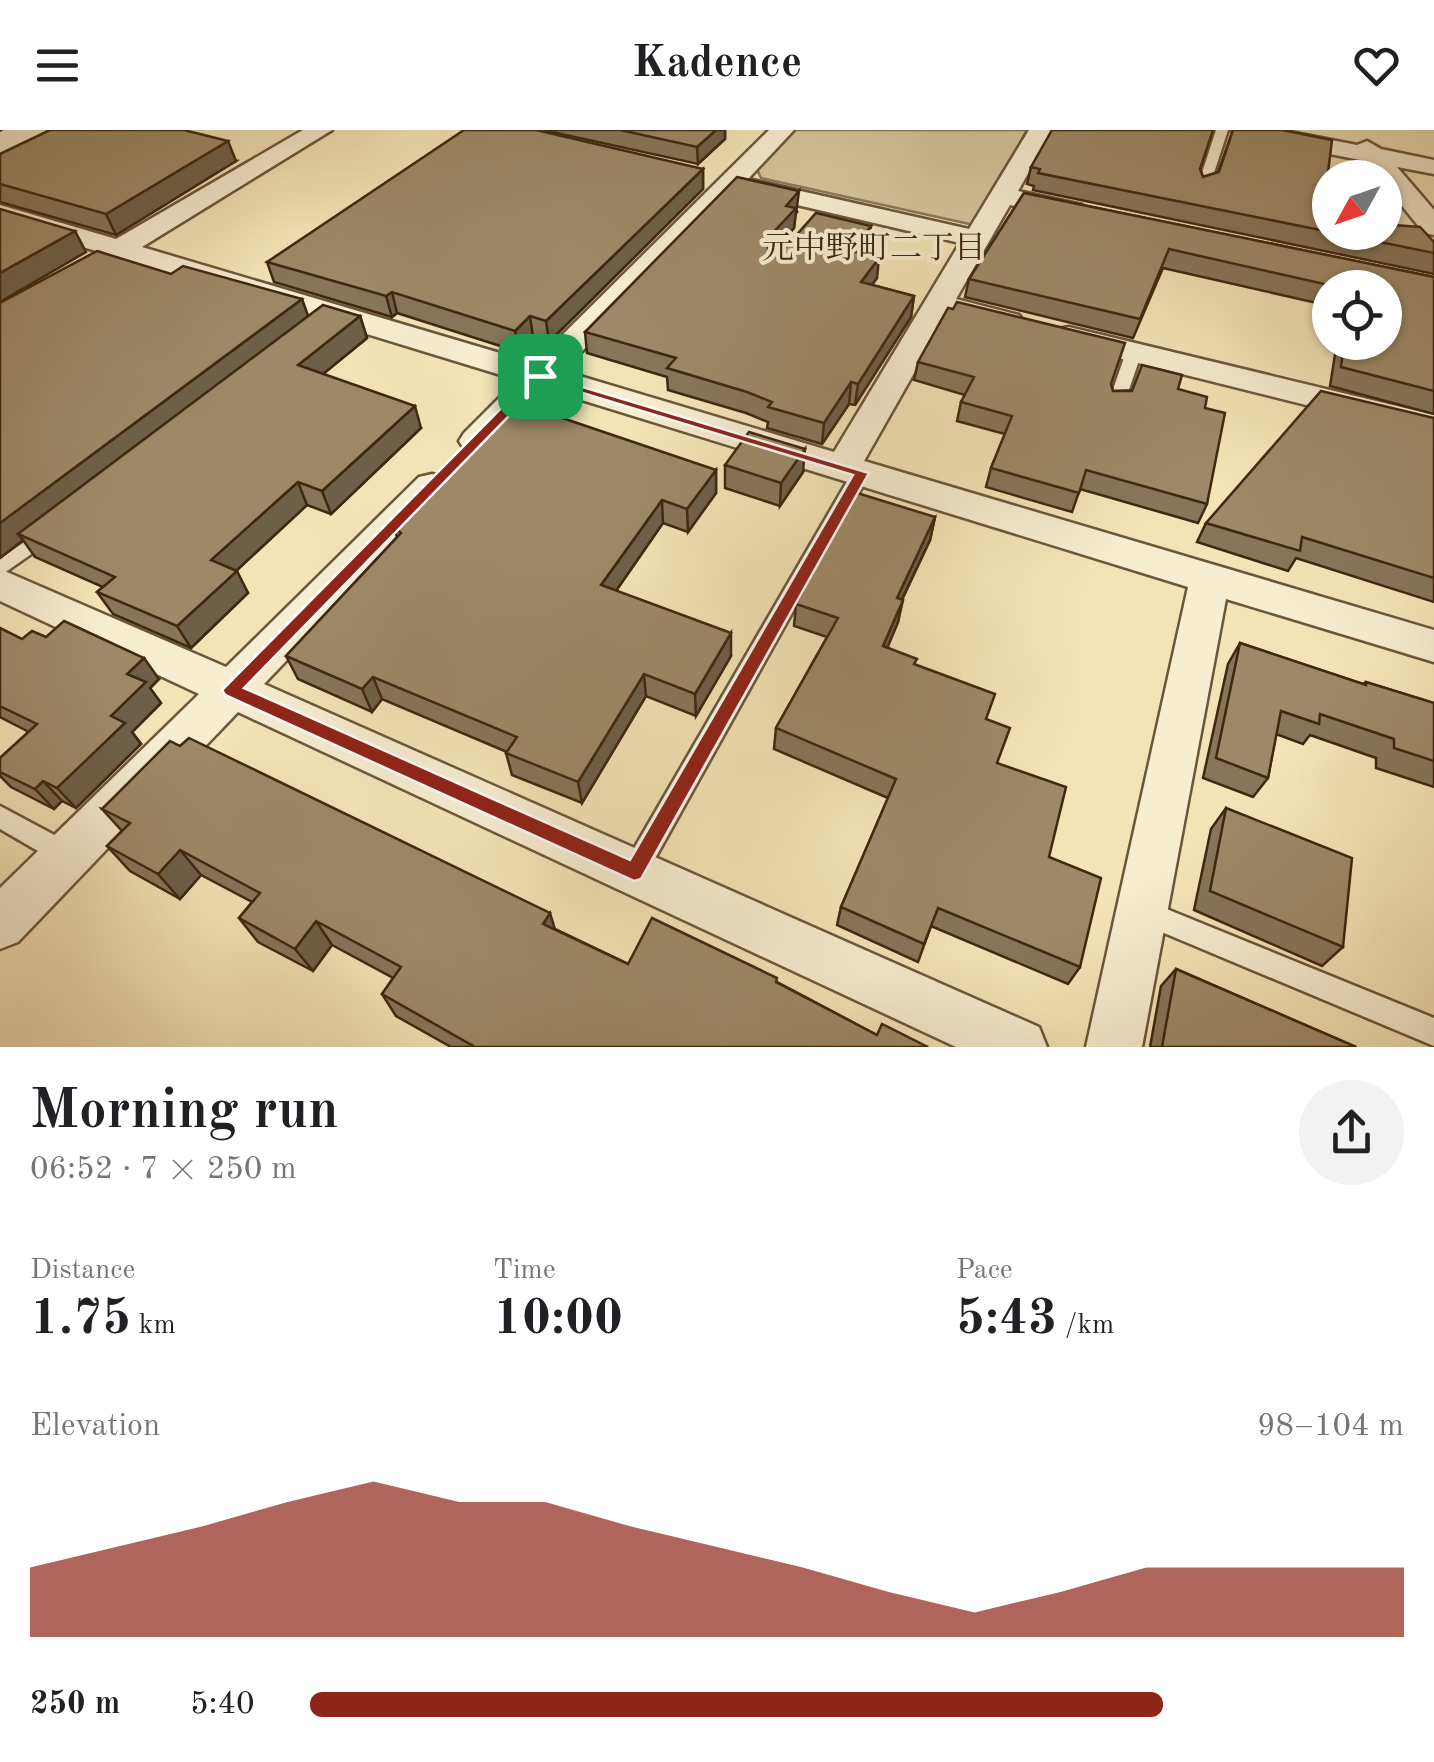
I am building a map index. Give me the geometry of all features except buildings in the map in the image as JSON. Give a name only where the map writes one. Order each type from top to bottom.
[{"type":"street","points":[[0,144],[30,130]]},
{"type":"street","points":[[85,269],[320,130]]},
{"type":"street","points":[[0,924],[540,376],[712,179],[782,130]]},
{"type":"street","points":[[852,470],[939,304],[1042,130]]},
{"type":"street","points":[[1242,130],[1434,168]]},
{"type":"street","points":[[1352,130],[1434,227]]},
{"type":"street","points":[[712,179],[821,212],[977,238]]},
{"type":"street","points":[[1002,196],[1096,216]]},
{"type":"street","points":[[0,213],[325,319],[540,376],[1434,646]]},
{"type":"street","points":[[939,304],[1434,426]]},
{"type":"street","points":[[1114,1047],[1210,579]]},
{"type":"street","points":[[0,584],[1020,1047]]},
{"type":"lane","points":[[1204,188],[1222,130]]},
{"type":"lane","points":[[1116,404],[1134,352]]},
{"type":"lane","points":[[634,872],[852,470]]},
{"type":"lane","points":[[0,569],[63,520]]},
{"type":"lane","points":[[0,817],[68,855]]},
{"type":"lane","points":[[1142,911],[1434,1032]]},
{"type":"shaded area","points":[[791,130],[1027,130],[974,225],[761,178],[755,165]]},
{"type":"district","name":"元中野町二丁目","points":[[874,250]]},
{"type":"route","points":[[540,376],[861,473],[634,872],[231,690],[540,376]]}]
